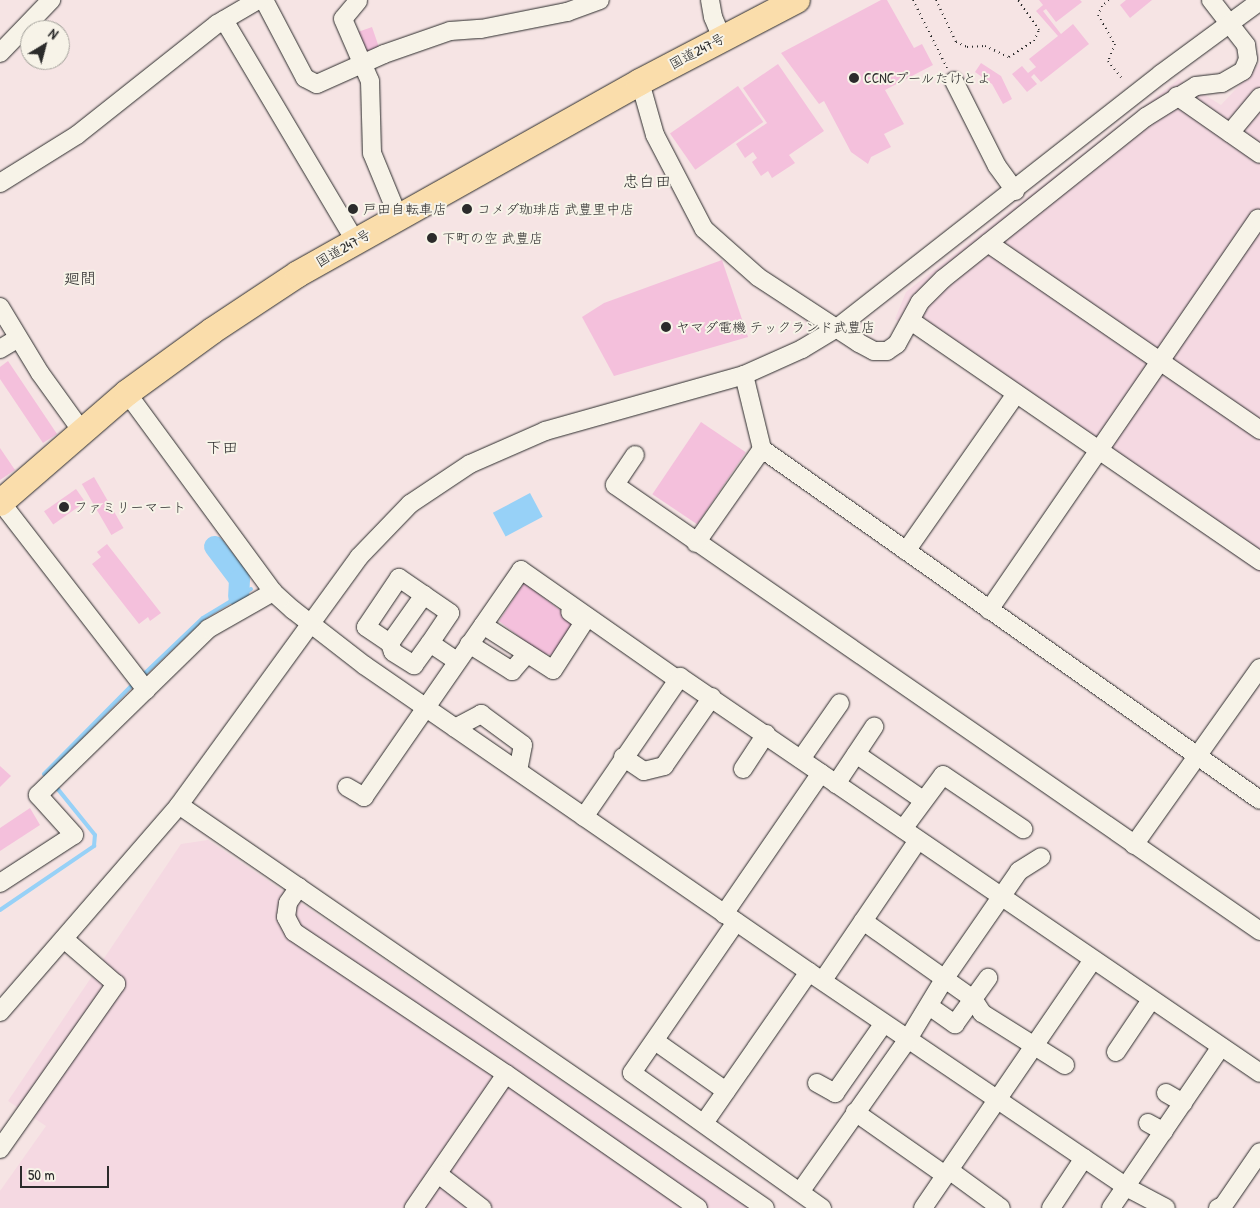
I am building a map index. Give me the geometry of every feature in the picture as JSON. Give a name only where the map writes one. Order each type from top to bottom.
[{"type":"highway","name":"国道247号","points":[[0,502],[81,430],[212,330],[398,216],[640,82],[797,0]]},
{"type":"street","points":[[0,52],[51,0]]},
{"type":"street","points":[[0,183],[77,135],[224,20],[236,5],[258,0]]},
{"type":"street","points":[[264,0],[310,84],[317,84],[362,64],[450,31],[481,29],[566,12],[600,0]]},
{"type":"street","points":[[710,0],[722,38]]},
{"type":"street","points":[[640,82],[655,135],[704,229],[758,277],[874,351],[887,351],[897,344],[911,322],[920,302],[943,279],[988,243],[1177,96],[1196,86],[1222,83],[1243,71],[1248,59],[1246,45],[1211,0]]},
{"type":"street","points":[[0,1012],[179,804],[359,558],[410,504],[470,464],[545,431],[744,375],[802,349],[837,328],[1260,1]]},
{"type":"street","points":[[358,2],[343,19],[370,81],[372,153],[398,216]]},
{"type":"street","points":[[224,20],[356,241]]},
{"type":"street","points":[[954,81],[997,166],[1016,190]]},
{"type":"street","points":[[1177,96],[1260,154]]},
{"type":"street","points":[[1230,134],[1260,97]]},
{"type":"street","points":[[989,610],[1258,219],[1260,220]]},
{"type":"street","points":[[988,243],[1260,430]]},
{"type":"street","points":[[0,307],[18,338],[81,430]]},
{"type":"street","points":[[911,322],[1260,561]]},
{"type":"street","points":[[0,349],[18,338]]},
{"type":"street","points":[[744,375],[762,449],[1260,800]]},
{"type":"street","points":[[127,393],[273,592],[310,623],[425,707],[730,918],[1126,1187],[1166,1208]]},
{"type":"street","points":[[906,551],[1016,394]]},
{"type":"street","points":[[696,543],[762,449]]},
{"type":"street","points":[[635,455],[614,485],[1134,846],[1260,931]]},
{"type":"street","points":[[0,502],[141,684]]},
{"type":"street","points":[[347,787],[364,797],[520,571]]},
{"type":"street","points":[[482,625],[553,670],[584,622],[520,571]]},
{"type":"street","points":[[520,571],[678,680]]},
{"type":"street","points":[[399,578],[424,595],[450,613],[414,665],[393,652],[390,644],[366,627],[399,578]]},
{"type":"street","points":[[0,883],[74,835],[38,795],[141,684],[215,624],[273,592]]},
{"type":"street","points":[[390,644],[424,595]]},
{"type":"street","points":[[430,642],[457,661]]},
{"type":"street","points":[[469,644],[512,671],[527,654]]},
{"type":"street","points":[[1134,846],[1260,668]]},
{"type":"street","points":[[584,817],[623,757],[680,677],[766,734],[1092,961],[1260,1073]]},
{"type":"street","points":[[623,757],[644,771],[664,766],[712,697]]},
{"type":"street","points":[[801,759],[840,703]]},
{"type":"street","points":[[455,728],[482,714],[523,745],[518,772]]},
{"type":"street","points":[[836,784],[874,727]]},
{"type":"street","points":[[743,769],[766,734]]},
{"type":"street","points":[[856,754],[923,800]]},
{"type":"street","points":[[821,773],[654,1041],[632,1073],[822,1208]]},
{"type":"street","points":[[903,829],[943,775],[1022,829]]},
{"type":"street","points":[[179,804],[765,1208]]},
{"type":"street","points":[[704,1123],[726,1091],[816,976],[863,921],[918,840]]},
{"type":"street","points":[[800,1192],[908,1039],[945,978],[1019,871],[1041,857]]},
{"type":"street","points":[[299,887],[288,903],[286,917],[294,932],[506,1074],[692,1206]]},
{"type":"street","points":[[863,921],[973,999],[982,1013],[1032,1047],[1065,1066]]},
{"type":"street","points":[[0,1149],[116,984],[64,939]]},
{"type":"street","points":[[923,1208],[1092,961]]},
{"type":"street","points":[[929,1006],[955,1024],[988,978]]},
{"type":"street","points":[[1116,1052],[1151,1000]]},
{"type":"street","points":[[817,1083],[835,1093],[884,1022]]},
{"type":"street","points":[[654,1041],[726,1091]]},
{"type":"street","points":[[1111,1208],[1221,1047]]},
{"type":"street","points":[[414,1208],[506,1074]]},
{"type":"street","points":[[1166,1093],[1183,1103]]},
{"type":"street","points":[[855,1112],[1001,1208]]},
{"type":"street","points":[[1148,1123],[1164,1132]]},
{"type":"street","points":[[1218,1208],[1223,1206],[1260,1152]]},
{"type":"street","points":[[1051,1208],[1084,1158]]},
{"type":"street","points":[[438,1174],[482,1208]]},
{"type":"path","points":[[913,0],[954,81]]},
{"type":"path","points":[[936,0],[956,42],[962,47],[986,46],[1009,57],[1039,35],[1038,26],[1018,0]]},
{"type":"path","points":[[1109,0],[1102,6],[1098,15],[1115,44],[1108,61],[1121,77]]},
{"type":"shaded area","points":[[1260,63],[1260,573],[895,319],[906,292],[1179,79],[1221,105]]},
{"type":"shaded area","points":[[208,840],[749,1208],[0,1208],[0,1191],[46,1126],[8,1101],[181,844]]},
{"type":"water","points":[[530,493],[543,517],[506,537],[493,513]]},
{"type":"building","name":"CCNCプールたけとよ","points":[[881,0],[887,0],[914,48],[922,44],[933,65],[885,90],[904,124],[884,134],[891,147],[871,157],[868,164],[851,152],[824,101],[819,104],[781,53]]},
{"type":"building","points":[[1039,0],[1080,0],[1082,2],[1056,22],[1046,9],[1043,11],[1061,34],[1073,24],[1089,44],[1041,82],[1034,74],[1031,77],[1037,84],[1027,92],[1012,74],[1022,66],[1028,73],[1036,67],[1029,59],[1058,36],[1036,11],[1043,5]]},
{"type":"building","points":[[1126,0],[1152,0],[1130,18],[1120,5]]},
{"type":"building","points":[[372,27],[380,50],[366,55],[358,32]]},
{"type":"building","points":[[981,63],[1001,76],[1012,99],[1003,104],[992,84],[975,72]]},
{"type":"building","points":[[778,64],[824,131],[789,155],[795,163],[772,178],[768,171],[761,176],[752,162],[757,158],[753,152],[745,158],[736,144],[767,123],[743,88]]},
{"type":"building","points":[[738,86],[763,122],[695,170],[670,134]]},
{"type":"building","name":"ヤマダ電機 テックランド武豊店","points":[[722,260],[748,337],[614,376],[582,317],[604,303]]},
{"type":"building","points":[[8,361],[57,434],[43,443],[0,379],[0,367]]},
{"type":"building","points":[[701,422],[746,452],[697,524],[652,494]]},
{"type":"building","points":[[0,448],[15,470],[0,480]]},
{"type":"building","points":[[94,477],[124,528],[111,535],[82,484]]},
{"type":"building","name":"ファミリーマート","points":[[76,489],[85,502],[53,524],[44,511]]},
{"type":"building","points":[[107,544],[161,613],[150,621],[148,617],[139,624],[92,564],[101,557],[97,552]]},
{"type":"building","points":[[524,583],[576,622],[554,655],[541,654],[499,621]]},
{"type":"building","points":[[0,766],[11,776],[0,787]]},
{"type":"building","points":[[30,808],[40,825],[0,851],[0,828]]},
{"type":"waterway","points":[[214,546],[239,579],[238,596]]},
{"type":"waterway","points":[[142,676],[203,618],[251,589]]},
{"type":"waterway","points":[[44,774],[135,682]]},
{"type":"waterway","points":[[0,910],[94,846],[95,835],[57,788]]},
{"type":"place","name":"CCNCプールたけとよ","points":[[854,78]]},
{"type":"place","name":"戸田自転車店","points":[[353,209]]},
{"type":"place","name":"コメダ珈琲店 武豊里中店","points":[[467,209]]},
{"type":"place","name":"下町の空 武豊店","points":[[432,238]]},
{"type":"place","name":"ヤマダ電機 テックランド武豊店","points":[[666,327]]},
{"type":"place","name":"ファミリーマート","points":[[64,507]]},
{"type":"district","name":"忠白田","points":[[647,181]]},
{"type":"district","name":"廻間","points":[[80,278]]},
{"type":"district","name":"下田","points":[[222,447]]}]
